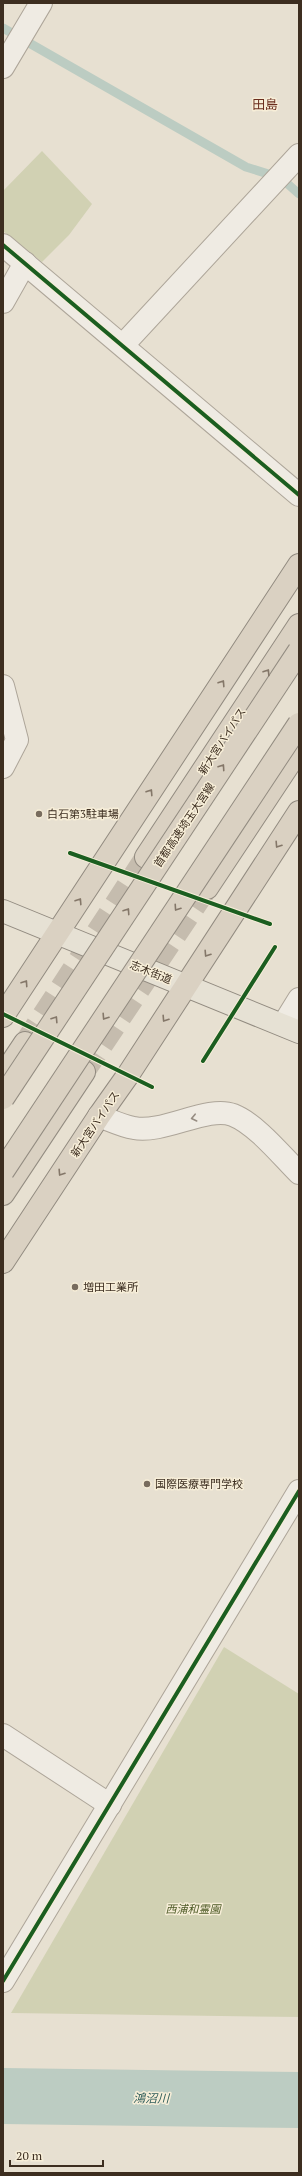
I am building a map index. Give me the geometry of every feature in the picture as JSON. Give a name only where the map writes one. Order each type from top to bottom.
[{"type":"highway","points":[[3,1016],[299,565]]},
{"type":"highway","name":"新大宮バイパス","points":[[146,857],[299,625]]},
{"type":"highway","name":"首都高速埼玉大宮線","points":[[3,1098],[299,651]]},
{"type":"highway","points":[[3,1171],[299,724]]},
{"type":"highway","points":[[207,888],[299,749]]},
{"type":"highway","name":"新大宮バイパス","points":[[3,1262],[99,1116],[128,1075],[299,812]]},
{"type":"highway","points":[[3,1076],[25,1043]]},
{"type":"highway","points":[[3,1194],[84,1072]]},
{"type":"main road","name":"志木街道","points":[[3,911],[291,1028]]},
{"type":"street","points":[[3,67],[41,3]]},
{"type":"street","points":[[123,345],[299,155]]},
{"type":"street","points":[[3,245],[299,495]]},
{"type":"street","points":[[3,302],[25,263]]},
{"type":"street","points":[[3,686],[18,740],[3,767]]},
{"type":"street","points":[[291,1028],[299,999]]},
{"type":"street","points":[[99,1116],[134,1128],[162,1126],[215,1113],[232,1114],[254,1128],[299,1173]]},
{"type":"street","points":[[3,1981],[299,1491]]},
{"type":"street","points":[[3,1735],[110,1805]]},
{"type":"green space","points":[[42,151],[92,204],[69,235],[42,262],[3,231],[3,191]]},
{"type":"green space","name":"西浦和霊園","points":[[224,1647],[299,1694],[299,2017],[11,2013]]},
{"type":"waterway","points":[[3,28],[246,167],[281,178],[299,194]]},
{"type":"waterway","name":"鴻沼川","points":[[3,2096],[299,2100]]},
{"type":"tunnel","points":[[25,1043],[146,857]]},
{"type":"tunnel","points":[[84,1072],[207,888]]},
{"type":"cycle path","points":[[3,245],[299,495]]},
{"type":"cycle path","points":[[70,853],[270,924]]},
{"type":"cycle path","points":[[203,1061],[275,947]]},
{"type":"cycle path","points":[[3,1014],[152,1087]]},
{"type":"cycle path","points":[[3,1981],[299,1491]]},
{"type":"place","name":"白石第3駐車場","points":[[39,814]]},
{"type":"place","name":"増田工業所","points":[[75,1287]]},
{"type":"place","name":"国際医療専門学校","points":[[147,1484]]},
{"type":"district","name":"田島","points":[[265,104]]}]
